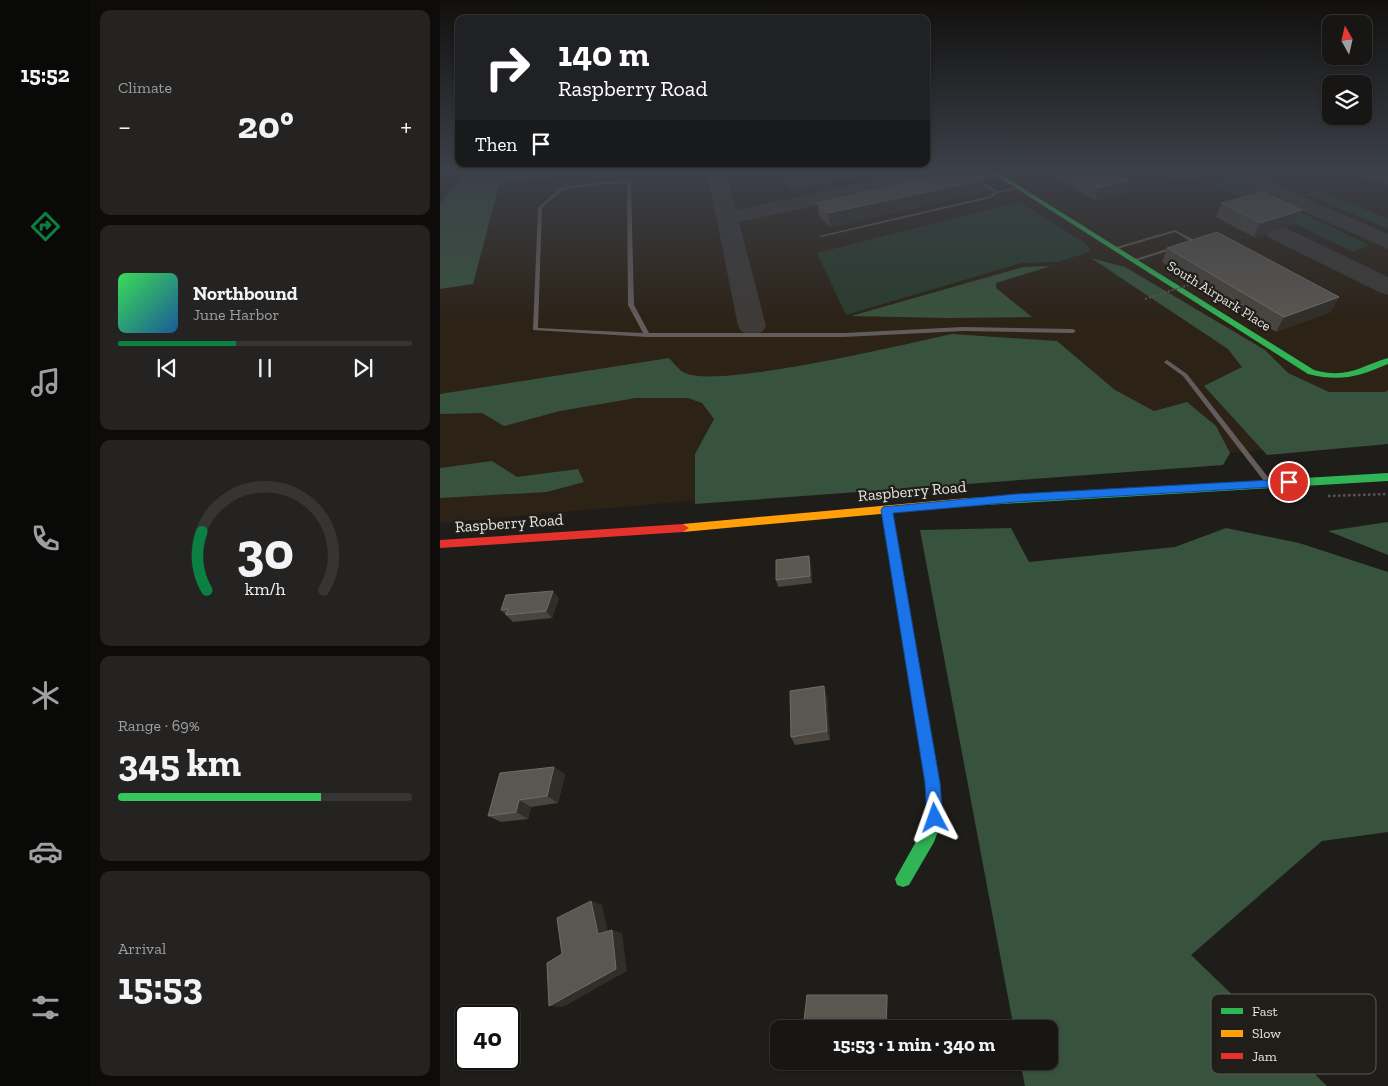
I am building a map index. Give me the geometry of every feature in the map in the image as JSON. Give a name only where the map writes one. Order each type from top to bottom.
[{"type":"street","name":"South Airpark Place","points":[[1073,222],[1311,372],[1337,379],[1350,377],[1388,361]]},
{"type":"street","name":"Raspberry Road","points":[[440,544],[541,536],[622,533],[1016,498],[1388,477]]},
{"type":"street","points":[[887,510],[932,783],[935,818],[928,836],[903,878]]},
{"type":"lane","points":[[539,222],[534,330],[647,334],[844,335],[964,329],[1074,331]]},
{"type":"lane","points":[[630,222],[631,305],[647,334]]},
{"type":"lane","points":[[821,236],[883,222]]},
{"type":"lane","points":[[1115,248],[1176,231],[1196,242],[1187,245]]},
{"type":"lane","points":[[1134,260],[1178,247]]},
{"type":"lane","points":[[1167,362],[1185,375],[1269,483]]},
{"type":"path","points":[[1145,299],[1195,283]]},
{"type":"shaded area","points":[[440,222],[1388,222],[1388,439],[440,523]]},
{"type":"green space","points":[[440,222],[489,222],[473,284],[440,289]]},
{"type":"green space","points":[[941,222],[1051,222],[1085,243],[1092,251],[1058,262],[1021,263],[846,315],[817,253]]},
{"type":"green space","points":[[1291,222],[1320,222],[1369,245],[1353,252]]},
{"type":"green space","points":[[1371,222],[1388,222],[1388,229]]},
{"type":"green space","points":[[1091,258],[1125,267],[1265,350],[1288,373],[1329,392],[1385,392],[1388,390],[1388,444],[1267,455],[1204,386],[1242,367],[1228,349]]},
{"type":"green space","points":[[1051,266],[996,283],[996,288],[1032,317],[851,316],[1023,267]]},
{"type":"green space","points":[[952,334],[1057,341],[1115,390],[1154,411],[1187,402],[1216,426],[1230,453],[1223,465],[695,504],[695,454],[714,419],[702,403],[688,398],[636,398],[560,411],[504,426],[482,413],[440,414],[440,394],[669,358],[683,372],[701,376],[731,375],[770,371]]},
{"type":"green space","points":[[492,461],[517,477],[578,469],[584,482],[547,492],[440,498],[440,468]]},
{"type":"green space","points":[[1388,522],[1388,555],[1328,531]]},
{"type":"green space","points":[[1011,528],[1029,562],[1175,547],[1226,528],[1299,543],[1388,572],[1388,832],[1322,841],[1191,955],[1231,994],[1211,994],[1211,1074],[1315,1074],[1327,1086],[1025,1086],[1022,1070],[1058,1070],[1058,1020],[1012,1020],[920,530]]},
{"type":"building","points":[[1217,232],[1339,297],[1284,317],[1167,248]]},
{"type":"building","points":[[809,556],[810,576],[776,580],[776,560]]},
{"type":"building","points":[[553,591],[546,611],[506,615],[508,609],[501,610],[506,595]]},
{"type":"building","points":[[824,686],[827,731],[791,737],[790,691]]},
{"type":"building","points":[[554,767],[547,796],[519,800],[516,812],[488,816],[500,773]]},
{"type":"building","points":[[591,901],[598,934],[612,930],[616,969],[549,1006],[547,963],[562,954],[557,918]]},
{"type":"building","points":[[807,995],[887,995],[886,1020],[804,1020]]},
{"type":"taxiway","points":[[728,222],[752,326]]},
{"type":"taxiway","points":[[1342,222],[1388,242]]},
{"type":"taxiway","points":[[1276,232],[1388,287]]},
{"type":"traffic: fast","points":[[1072,222],[1311,372],[1332,376],[1351,375],[1388,361]]},
{"type":"traffic: fast","points":[[968,502],[1388,477]]},
{"type":"traffic: fast","points":[[887,510],[932,783],[935,818],[928,836],[903,879]]},
{"type":"traffic: slow","points":[[683,528],[968,502]]},
{"type":"traffic: jam","points":[[440,544],[683,528]]},
{"type":"route","points":[[935,818],[932,783],[887,510],[1016,498],[1289,482]]}]
